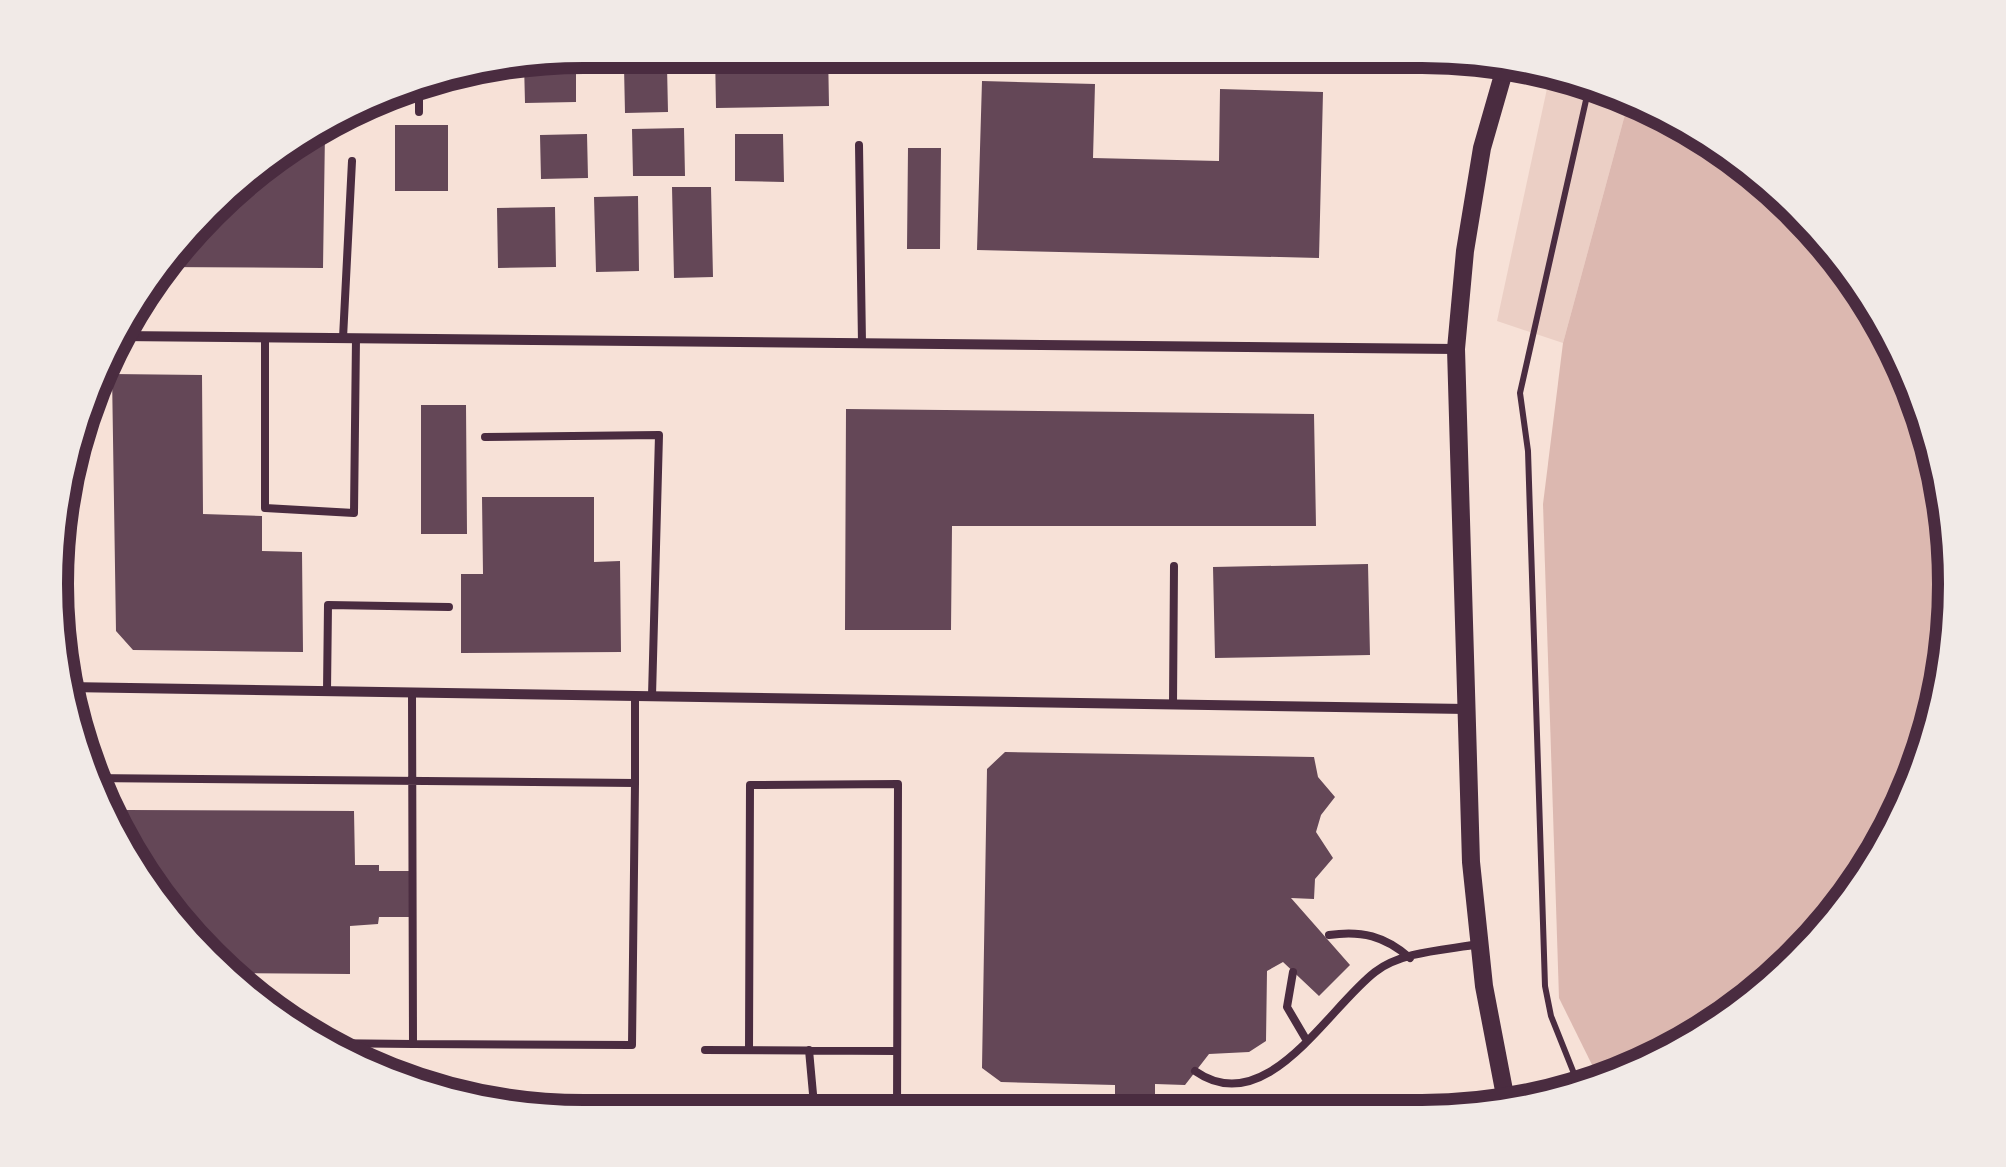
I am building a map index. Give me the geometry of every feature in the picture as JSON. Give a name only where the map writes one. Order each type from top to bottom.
[{"type":"street","points":[[1502,74],[1482,148],[1465,251],[1456,348],[1471,862],[1479,944],[1505,1093]]},
{"type":"street","points":[[131,336],[1456,348]]},
{"type":"street","points":[[78,687],[1467,709]]},
{"type":"lane","points":[[420,94],[420,112]]},
{"type":"lane","points":[[859,145],[862,343]]},
{"type":"lane","points":[[344,338],[352,161]]},
{"type":"lane","points":[[264,337],[266,508],[354,513],[356,338]]},
{"type":"lane","points":[[484,436],[659,435],[652,696]]},
{"type":"lane","points":[[1173,704],[1174,566]]},
{"type":"lane","points":[[327,691],[328,605],[448,607]]},
{"type":"lane","points":[[412,692],[412,1044]]},
{"type":"lane","points":[[350,1043],[632,1045],[636,696]]},
{"type":"lane","points":[[106,778],[635,784]]},
{"type":"lane","points":[[749,1050],[750,785],[898,784],[897,1100]]},
{"type":"lane","points":[[1329,936],[1375,936],[1392,942],[1410,958]]},
{"type":"lane","points":[[1195,1071],[1221,1084],[1250,1081],[1270,1071],[1307,1040],[1375,972],[1410,958],[1479,944]]},
{"type":"lane","points":[[1293,972],[1288,1007],[1307,1040]]},
{"type":"lane","points":[[705,1050],[896,1051]]},
{"type":"lane","points":[[809,1050],[814,1100]]},
{"type":"path","points":[[1575,1076],[1551,1016],[1545,986],[1527,430],[1520,393],[1587,95]]},
{"type":"shaded area","points":[[1548,83],[1626,110],[1563,343],[1497,321]]},
{"type":"shaded area","points":[[1626,110],[1680,137],[1737,174],[1810,243],[1852,297],[1885,355],[1911,418],[1929,483],[1937,550],[1934,651],[1921,717],[1899,781],[1852,870],[1810,924],[1737,993],[1651,1046],[1594,1070],[1559,998],[1543,504],[1563,343]]},
{"type":"building","points":[[576,68],[576,102],[525,103],[524,71]]},
{"type":"building","points":[[624,68],[667,68],[668,112],[625,113]]},
{"type":"building","points":[[715,68],[828,68],[829,106],[716,108]]},
{"type":"building","points":[[982,81],[1095,84],[1093,158],[1219,161],[1220,89],[1323,92],[1319,258],[977,250]]},
{"type":"building","points":[[395,125],[448,125],[448,191],[395,191]]},
{"type":"building","points":[[684,128],[685,176],[633,176],[632,129]]},
{"type":"building","points":[[587,134],[588,178],[541,179],[540,135]]},
{"type":"building","points":[[735,134],[783,134],[784,182],[735,181]]},
{"type":"building","points":[[325,137],[323,268],[176,267],[243,196]]},
{"type":"building","points":[[908,148],[941,148],[940,249],[907,249]]},
{"type":"building","points":[[672,187],[711,187],[713,277],[674,278]]},
{"type":"building","points":[[638,196],[639,271],[596,272],[594,197]]},
{"type":"building","points":[[555,207],[556,267],[498,268],[497,208]]},
{"type":"building","points":[[112,375],[202,375],[203,514],[262,516],[262,551],[302,552],[303,652],[133,650],[116,631]]},
{"type":"building","points":[[421,405],[466,405],[467,534],[421,534]]},
{"type":"building","points":[[846,409],[1314,414],[1316,526],[952,526],[951,630],[845,630]]},
{"type":"building","points":[[482,497],[594,497],[594,562],[620,561],[621,652],[461,653],[461,574],[483,574]]},
{"type":"building","points":[[1368,564],[1370,655],[1215,658],[1213,567]]},
{"type":"building","points":[[1005,752],[1314,757],[1318,777],[1335,797],[1321,815],[1316,832],[1333,858],[1315,879],[1314,899],[1291,898],[1350,965],[1319,996],[1283,962],[1267,971],[1266,1041],[1249,1052],[1209,1054],[1185,1085],[1155,1084],[1155,1099],[1115,1097],[1115,1085],[1001,1082],[982,1068],[987,769]]},
{"type":"building","points":[[126,810],[354,811],[355,865],[379,865],[379,871],[410,871],[410,917],[379,917],[378,924],[350,926],[350,974],[246,973],[174,898],[126,821]]}]
